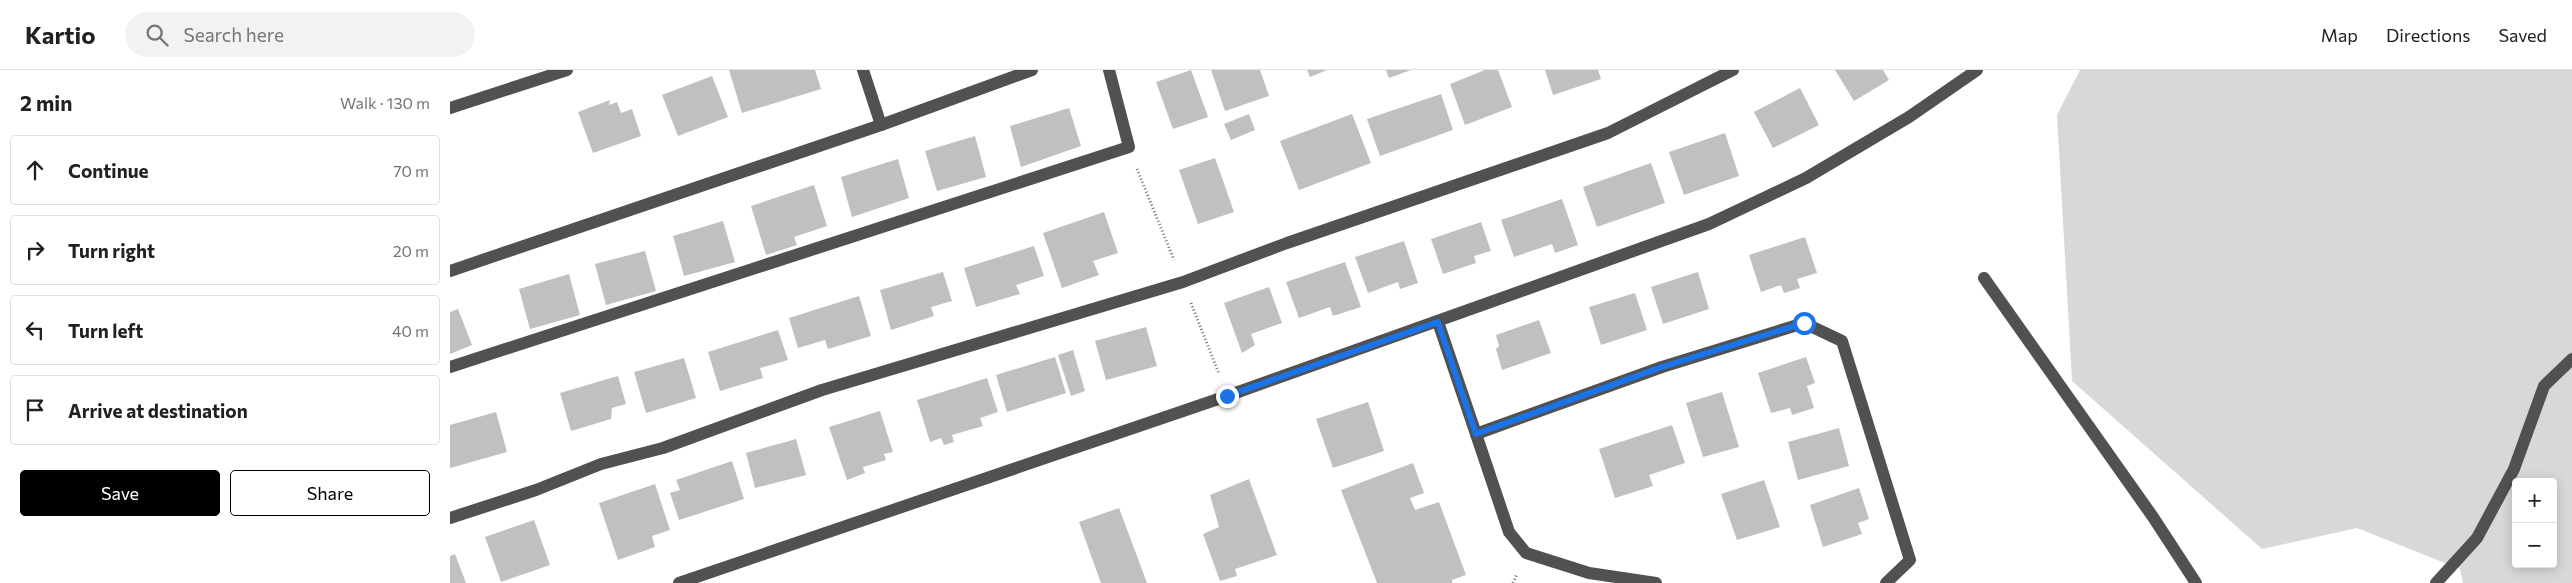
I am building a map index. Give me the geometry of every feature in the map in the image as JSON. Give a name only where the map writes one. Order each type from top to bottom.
[{"type":"street","points":[[450,108],[568,70]]},
{"type":"street","points":[[863,70],[881,125]]},
{"type":"street","points":[[450,271],[881,125],[1032,70]]},
{"type":"street","points":[[450,367],[1129,147],[1109,70]]},
{"type":"street","points":[[450,518],[536,490],[601,464],[663,448],[822,390],[1183,282],[1287,242],[1608,133],[1733,70]]},
{"type":"street","points":[[679,583],[1438,322],[1710,224],[1806,178],[1909,117],[1977,70]]},
{"type":"street","points":[[1984,278],[2153,517],[2196,583]]},
{"type":"street","points":[[1438,322],[1509,532],[1526,553],[1590,573],[1656,583]]},
{"type":"street","points":[[1476,434],[1662,367],[1804,323],[1842,341],[1848,360],[1910,560],[1886,583]]},
{"type":"street","points":[[2436,583],[2477,538],[2514,470],[2544,386],[2572,359]]},
{"type":"shaded area","points":[[2080,70],[2572,70],[2572,583],[2463,583],[2460,569],[2357,528],[2262,549],[2072,381],[2057,115]]},
{"type":"building","points":[[729,70],[815,70],[821,89],[742,113]]},
{"type":"building","points":[[1191,70],[1208,117],[1173,129],[1156,82]]},
{"type":"building","points":[[1211,70],[1260,70],[1269,96],[1225,111]]},
{"type":"building","points":[[1307,70],[1327,70],[1310,77]]},
{"type":"building","points":[[1386,70],[1411,70],[1389,78]]},
{"type":"building","points":[[1485,70],[1498,70],[1512,107],[1465,125],[1450,84]]},
{"type":"building","points":[[1545,70],[1598,70],[1601,79],[1553,95]]},
{"type":"building","points":[[1835,70],[1883,70],[1889,80],[1854,101]]},
{"type":"building","points":[[712,76],[728,117],[678,136],[662,95]]},
{"type":"building","points":[[1800,88],[1819,125],[1773,148],[1754,112]]},
{"type":"building","points":[[1441,94],[1453,130],[1380,156],[1367,119]]},
{"type":"building","points":[[610,100],[609,105],[617,102],[621,113],[632,109],[641,136],[593,153],[578,112]]},
{"type":"building","points":[[1069,108],[1081,146],[1021,167],[1010,126]]},
{"type":"building","points":[[1249,114],[1255,130],[1231,140],[1224,124]]},
{"type":"building","points":[[1352,114],[1371,163],[1299,190],[1280,141]]},
{"type":"building","points":[[1725,133],[1739,176],[1684,195],[1669,152]]},
{"type":"building","points":[[975,136],[986,177],[937,191],[925,151]]},
{"type":"building","points":[[1215,158],[1234,212],[1198,224],[1179,170]]},
{"type":"building","points":[[898,159],[909,198],[852,217],[841,177]]},
{"type":"building","points":[[1651,163],[1665,203],[1597,227],[1583,187]]},
{"type":"building","points":[[814,185],[827,226],[794,237],[797,245],[766,255],[751,206]]},
{"type":"building","points":[[1562,199],[1578,245],[1555,253],[1552,244],[1514,257],[1501,220]]},
{"type":"building","points":[[1104,212],[1118,253],[1093,261],[1099,275],[1062,288],[1043,233]]},
{"type":"building","points":[[723,221],[735,262],[684,276],[673,236]]},
{"type":"building","points":[[1481,222],[1491,251],[1474,256],[1476,263],[1443,274],[1431,239]]},
{"type":"building","points":[[1805,237],[1817,273],[1797,279],[1800,288],[1784,293],[1781,285],[1761,292],[1749,255]]},
{"type":"building","points":[[1404,241],[1418,283],[1400,289],[1398,282],[1368,293],[1355,257]]},
{"type":"building","points":[[1034,246],[1044,276],[1016,285],[1020,294],[976,307],[964,268]]},
{"type":"building","points":[[645,251],[656,291],[606,305],[595,264]]},
{"type":"building","points":[[1345,262],[1361,307],[1333,316],[1330,307],[1299,318],[1286,282]]},
{"type":"building","points":[[943,272],[952,301],[931,307],[934,316],[891,330],[880,290]]},
{"type":"building","points":[[1698,272],[1709,309],[1663,324],[1651,287]]},
{"type":"building","points":[[569,274],[580,315],[530,329],[519,289]]},
{"type":"building","points":[[1269,287],[1282,323],[1251,334],[1255,345],[1242,353],[1224,303]]},
{"type":"building","points":[[1635,293],[1647,330],[1601,345],[1589,307]]},
{"type":"building","points":[[859,296],[871,336],[828,349],[825,340],[798,348],[789,318]]},
{"type":"building","points":[[458,309],[472,345],[450,354],[450,312]]},
{"type":"building","points":[[1539,320],[1551,353],[1502,370],[1496,349],[1499,346],[1496,335]]},
{"type":"building","points":[[1146,327],[1157,366],[1106,380],[1095,341]]},
{"type":"building","points":[[778,330],[788,360],[760,368],[763,378],[720,391],[708,352]]},
{"type":"building","points":[[1073,350],[1085,391],[1071,396],[1058,355]]},
{"type":"building","points":[[1055,357],[1066,393],[1007,412],[996,375]]},
{"type":"building","points":[[1806,357],[1815,383],[1807,386],[1814,408],[1792,415],[1790,408],[1771,413],[1758,373]]},
{"type":"building","points":[[684,358],[696,398],[646,413],[634,372]]},
{"type":"building","points":[[618,376],[626,404],[612,408],[611,419],[571,431],[560,393]]},
{"type":"building","points":[[987,378],[998,412],[980,418],[983,426],[952,435],[954,442],[944,445],[941,438],[930,442],[917,400]]},
{"type":"building","points":[[1722,392],[1739,447],[1703,457],[1686,403]]},
{"type":"building","points":[[1368,402],[1384,451],[1333,468],[1316,419]]},
{"type":"building","points":[[880,411],[893,452],[884,454],[886,460],[863,467],[865,473],[847,480],[829,427]]},
{"type":"building","points":[[496,412],[507,452],[450,468],[450,425]]},
{"type":"building","points":[[1672,425],[1685,463],[1649,475],[1653,486],[1615,498],[1599,449]]},
{"type":"building","points":[[1839,428],[1849,466],[1798,480],[1788,442]]},
{"type":"building","points":[[796,439],[806,475],[755,488],[746,453]]},
{"type":"building","points":[[732,461],[744,499],[679,520],[670,493],[680,490],[676,480]]},
{"type":"building","points":[[1413,463],[1424,493],[1410,498],[1415,510],[1439,502],[1466,575],[1452,580],[1452,583],[1377,583],[1341,490]]},
{"type":"building","points":[[1249,479],[1277,555],[1235,569],[1237,576],[1220,581],[1203,534],[1219,527],[1210,495]]},
{"type":"building","points":[[1764,480],[1780,527],[1737,540],[1721,494]]},
{"type":"building","points":[[655,484],[670,530],[652,536],[655,547],[618,560],[599,503]]},
{"type":"building","points":[[1859,488],[1869,519],[1858,523],[1862,534],[1823,547],[1810,505]]},
{"type":"building","points":[[1119,508],[1147,583],[1101,583],[1079,522]]},
{"type":"building","points":[[534,520],[550,565],[501,582],[485,537]]},
{"type":"building","points":[[455,554],[466,583],[450,583],[450,556]]},
{"type":"route","points":[[1227,396],[1438,322],[1476,434],[1662,367],[1804,323]]}]
